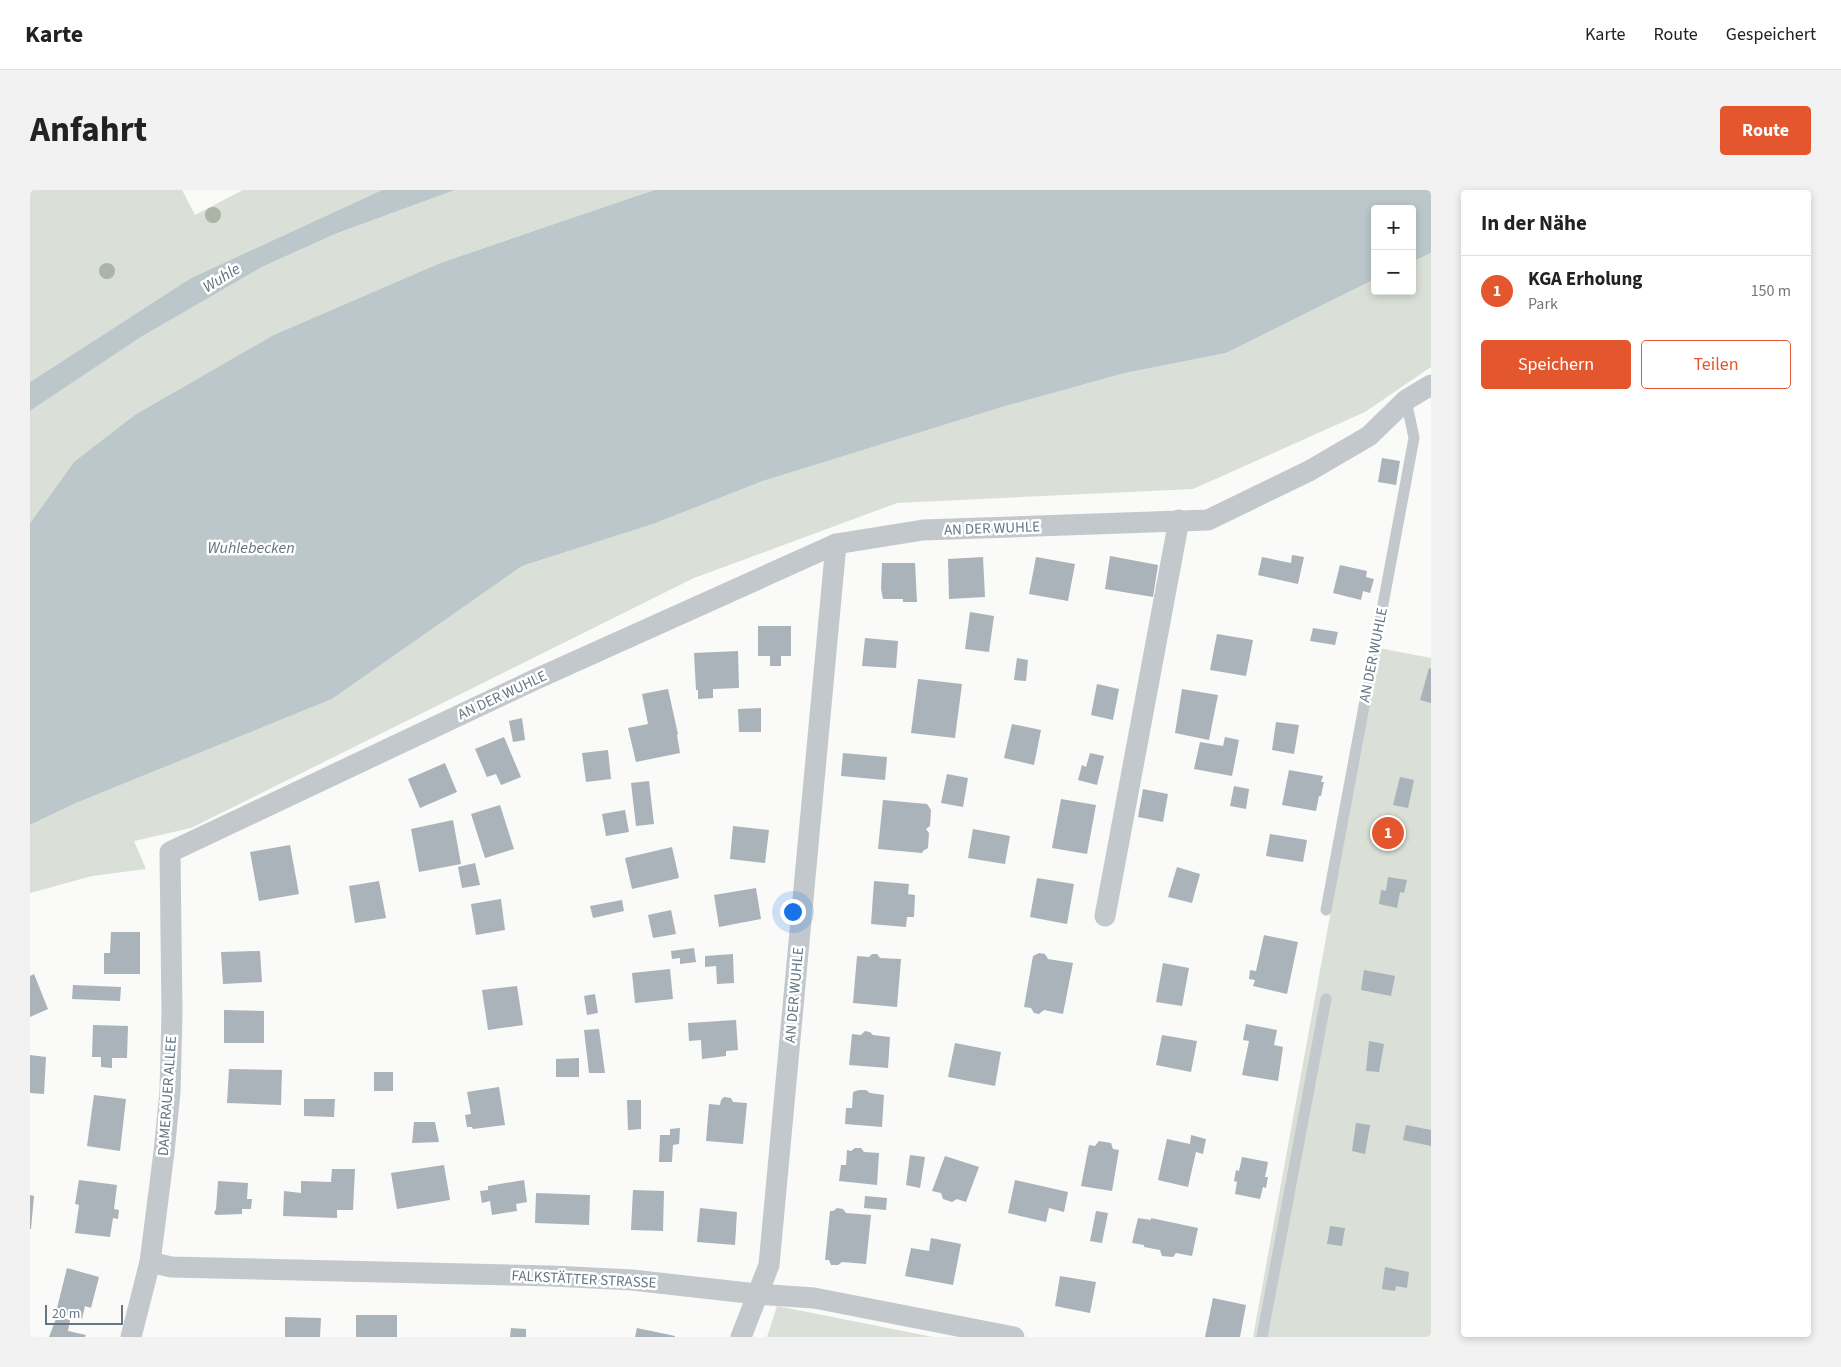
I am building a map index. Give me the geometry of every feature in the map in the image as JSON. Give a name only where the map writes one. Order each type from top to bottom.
[{"type":"street","name":"AN DER WUHLE","points":[[170,852],[534,680],[836,544],[924,530],[1208,520],[1309,472],[1369,436],[1406,400],[1431,385]]},
{"type":"street","points":[[1105,916],[1179,520]]},
{"type":"street","name":"AN DER WUHLE","points":[[741,1337],[769,1265],[836,544]]},
{"type":"street","name":"DAMERAUER ALLEE","points":[[131,1337],[150,1262],[170,1092],[172,1014],[170,852]]},
{"type":"street","name":"FALKSTÄTTER STRASSE","points":[[150,1262],[171,1267],[552,1276],[632,1280],[757,1294],[814,1298],[1014,1337]]},
{"type":"lane","name":"AN DER WUHLE","points":[[1326,910],[1414,438],[1406,400]]},
{"type":"lane","points":[[1262,1337],[1326,999]]},
{"type":"shaded area","points":[[30,190],[182,190],[195,215],[243,190],[382,190],[191,278],[30,382]]},
{"type":"shaded area","points":[[455,190],[654,190],[443,262],[74,462],[30,523],[30,411],[141,337],[262,267],[335,234]]},
{"type":"shaded area","points":[[1431,253],[1431,367],[1365,412],[1193,489],[897,503],[694,578],[191,828],[134,841],[146,869],[92,876],[30,893],[30,825],[76,803],[332,699],[522,566],[653,524],[763,481],[1002,407],[1125,373],[1226,353],[1371,281],[1371,295],[1416,295],[1416,260]]},
{"type":"shaded area","points":[[1379,648],[1431,658],[1431,1337],[1253,1337]]},
{"type":"shaded area","points":[[777,1306],[933,1337],[767,1337]]},
{"type":"water","name":"Wuhle","points":[[382,190],[455,190],[335,234],[262,267],[141,337],[30,411],[30,382],[191,278]]},
{"type":"water","name":"Wuhlebecken","points":[[654,190],[1431,190],[1431,253],[1416,260],[1416,205],[1371,205],[1371,281],[1226,353],[1125,373],[1002,407],[763,481],[653,524],[522,566],[332,699],[76,803],[30,825],[30,523],[74,462],[135,415],[274,335],[443,262]]},
{"type":"building","points":[[1382,458],[1400,461],[1396,485],[1378,482]]},
{"type":"building","points":[[1292,555],[1304,557],[1298,584],[1258,575],[1262,557],[1291,563]]},
{"type":"building","points":[[1110,556],[1158,565],[1153,597],[1105,589]]},
{"type":"building","points":[[983,557],[985,597],[949,599],[948,559]]},
{"type":"building","points":[[1036,557],[1075,564],[1068,601],[1029,594]]},
{"type":"building","points":[[882,563],[915,563],[917,602],[903,602],[903,599],[883,599],[881,589]]},
{"type":"building","points":[[1340,565],[1367,571],[1366,577],[1374,579],[1370,593],[1363,591],[1361,600],[1333,593]]},
{"type":"building","points":[[970,612],[994,616],[989,652],[965,649]]},
{"type":"building","points":[[758,626],[791,626],[791,656],[781,656],[781,666],[770,666],[770,656],[758,656]]},
{"type":"building","points":[[1313,628],[1338,632],[1335,645],[1310,641]]},
{"type":"building","points":[[1217,634],[1253,640],[1246,676],[1210,670]]},
{"type":"building","points":[[865,638],[898,641],[896,668],[862,666]]},
{"type":"building","points":[[738,651],[739,688],[713,689],[713,698],[698,699],[694,653]]},
{"type":"building","points":[[1017,658],[1028,660],[1026,681],[1014,680]]},
{"type":"building","points":[[1429,668],[1431,669],[1431,703],[1420,700]]},
{"type":"building","points":[[918,679],[962,684],[955,738],[911,733]]},
{"type":"building","points":[[1097,684],[1119,689],[1113,720],[1091,715]]},
{"type":"building","points":[[668,689],[678,734],[680,753],[636,762],[628,728],[648,724],[642,694]]},
{"type":"building","points":[[1182,689],[1218,695],[1209,740],[1175,733]]},
{"type":"building","points":[[761,708],[761,732],[739,732],[738,709]]},
{"type":"building","points":[[522,718],[525,740],[513,742],[509,721]]},
{"type":"building","points":[[1276,722],[1299,725],[1294,754],[1272,750]]},
{"type":"building","points":[[1012,724],[1041,730],[1034,765],[1004,758]]},
{"type":"building","points":[[504,737],[521,777],[501,785],[496,774],[487,777],[475,749]]},
{"type":"building","points":[[1225,737],[1239,740],[1232,776],[1194,769],[1200,742],[1223,746]]},
{"type":"building","points":[[608,750],[611,779],[586,782],[582,753]]},
{"type":"building","points":[[843,753],[887,757],[885,780],[841,776]]},
{"type":"building","points":[[1090,753],[1104,756],[1097,785],[1078,780],[1082,765],[1086,767]]},
{"type":"building","points":[[445,763],[457,792],[420,808],[408,779]]},
{"type":"building","points":[[1289,770],[1323,776],[1321,782],[1324,782],[1316,811],[1282,805]]},
{"type":"building","points":[[947,774],[968,778],[963,807],[941,803]]},
{"type":"building","points":[[1400,777],[1414,780],[1408,808],[1393,805]]},
{"type":"building","points":[[649,781],[654,824],[636,826],[631,783]]},
{"type":"building","points":[[1234,786],[1249,789],[1246,809],[1230,806]]},
{"type":"building","points":[[1143,789],[1168,794],[1163,822],[1138,817]]},
{"type":"building","points":[[1061,799],[1096,805],[1087,854],[1052,848]]},
{"type":"building","points":[[883,800],[927,804],[931,810],[930,826],[926,829],[929,833],[928,848],[922,853],[878,849]]},
{"type":"building","points":[[500,805],[514,849],[485,858],[471,814]]},
{"type":"building","points":[[625,810],[629,832],[606,836],[602,814]]},
{"type":"building","points":[[453,820],[461,864],[419,872],[411,829]]},
{"type":"building","points":[[733,826],[769,830],[765,863],[730,859]]},
{"type":"building","points":[[973,829],[1010,836],[1005,864],[968,858]]},
{"type":"building","points":[[1270,834],[1307,840],[1303,862],[1266,856]]},
{"type":"building","points":[[290,845],[299,894],[259,901],[250,852]]},
{"type":"building","points":[[672,847],[679,878],[632,889],[625,858]]},
{"type":"building","points":[[475,863],[480,885],[462,888],[458,867]]},
{"type":"building","points":[[1177,867],[1200,874],[1192,903],[1168,897]]},
{"type":"building","points":[[1388,877],[1407,880],[1404,893],[1400,892],[1397,908],[1379,904],[1381,890],[1386,891]]},
{"type":"building","points":[[1037,878],[1074,884],[1067,924],[1030,917]]},
{"type":"building","points":[[379,881],[386,918],[355,923],[349,886]]},
{"type":"building","points":[[874,881],[909,884],[908,894],[915,895],[914,917],[907,917],[906,927],[871,924]]},
{"type":"building","points":[[756,888],[761,919],[719,927],[714,895]]},
{"type":"building","points":[[501,899],[505,930],[476,935],[471,904]]},
{"type":"building","points":[[622,900],[624,911],[593,918],[590,906]]},
{"type":"building","points":[[671,910],[676,934],[653,938],[648,915]]},
{"type":"building","points":[[111,932],[140,932],[140,974],[104,974],[104,953],[110,953]]},
{"type":"building","points":[[1264,935],[1298,942],[1287,994],[1253,986],[1255,980],[1249,979],[1250,970],[1256,971]]},
{"type":"building","points":[[694,948],[696,962],[680,964],[680,958],[672,959],[671,951]]},
{"type":"building","points":[[260,951],[262,982],[223,984],[221,952]]},
{"type":"building","points":[[1039,953],[1045,954],[1048,959],[1073,963],[1063,1014],[1044,1010],[1039,1014],[1034,1013],[1031,1008],[1024,1007],[1033,956]]},
{"type":"building","points":[[733,954],[734,983],[717,984],[716,966],[705,967],[705,956]]},
{"type":"building","points":[[872,954],[877,954],[880,958],[901,959],[897,1007],[853,1003],[857,956],[869,957]]},
{"type":"building","points":[[1163,963],[1189,968],[1182,1006],[1156,1002]]},
{"type":"building","points":[[670,969],[673,999],[635,1003],[632,973]]},
{"type":"building","points":[[1364,970],[1395,976],[1391,996],[1361,990]]},
{"type":"building","points":[[34,974],[48,1009],[30,1017],[30,976]]},
{"type":"building","points":[[73,985],[121,987],[120,1001],[72,999]]},
{"type":"building","points":[[517,986],[523,1025],[488,1030],[482,990]]},
{"type":"building","points":[[595,994],[598,1013],[587,1015],[584,996]]},
{"type":"building","points":[[224,1010],[264,1011],[264,1043],[224,1043]]},
{"type":"building","points":[[736,1020],[738,1050],[726,1051],[726,1056],[702,1059],[701,1040],[689,1041],[688,1023]]},
{"type":"building","points":[[1246,1024],[1277,1030],[1274,1045],[1283,1047],[1278,1081],[1242,1075],[1249,1041],[1243,1040]]},
{"type":"building","points":[[93,1025],[128,1026],[127,1058],[112,1058],[112,1068],[101,1067],[101,1057],[92,1057]]},
{"type":"building","points":[[599,1029],[605,1073],[589,1073],[584,1030]]},
{"type":"building","points":[[865,1031],[873,1035],[890,1037],[888,1068],[849,1065],[852,1034],[861,1035]]},
{"type":"building","points":[[1162,1035],[1197,1041],[1191,1072],[1156,1065]]},
{"type":"building","points":[[1369,1041],[1384,1044],[1379,1072],[1366,1071]]},
{"type":"building","points":[[955,1043],[1001,1052],[995,1086],[948,1077]]},
{"type":"building","points":[[30,1055],[46,1057],[44,1094],[30,1093]]},
{"type":"building","points":[[579,1058],[579,1077],[556,1077],[556,1059]]},
{"type":"building","points":[[229,1069],[282,1070],[281,1105],[227,1103]]},
{"type":"building","points":[[374,1072],[393,1072],[393,1091],[374,1091]]},
{"type":"building","points":[[499,1087],[505,1125],[473,1129],[472,1127],[467,1127],[465,1115],[471,1114],[467,1092]]},
{"type":"building","points":[[859,1090],[884,1095],[882,1127],[845,1124],[846,1108],[852,1108],[853,1092]]},
{"type":"building","points":[[94,1095],[126,1099],[120,1151],[87,1146]]},
{"type":"building","points":[[724,1097],[731,1098],[733,1102],[747,1103],[743,1144],[706,1141],[709,1104],[720,1105]]},
{"type":"building","points":[[304,1099],[335,1099],[334,1117],[304,1116]]},
{"type":"building","points":[[627,1100],[641,1100],[641,1129],[628,1130]]},
{"type":"building","points":[[414,1122],[435,1122],[439,1142],[412,1143]]},
{"type":"building","points":[[1356,1123],[1370,1125],[1365,1154],[1352,1151]]},
{"type":"building","points":[[1406,1125],[1431,1130],[1431,1146],[1403,1140]]},
{"type":"building","points":[[680,1128],[679,1144],[673,1145],[672,1162],[659,1162],[660,1135],[670,1135],[670,1129]]},
{"type":"building","points":[[1191,1135],[1206,1139],[1203,1154],[1196,1152],[1188,1187],[1158,1180],[1167,1139],[1190,1144]]},
{"type":"building","points":[[1099,1141],[1111,1143],[1113,1149],[1119,1150],[1112,1191],[1081,1186],[1089,1145],[1095,1146]]},
{"type":"building","points":[[855,1148],[861,1148],[864,1152],[879,1153],[877,1185],[839,1181],[841,1165],[846,1165],[847,1150],[851,1151]]},
{"type":"building","points":[[910,1155],[925,1157],[920,1188],[906,1185]]},
{"type":"building","points":[[945,1156],[979,1167],[966,1202],[957,1199],[952,1202],[943,1199],[941,1193],[932,1191]]},
{"type":"building","points":[[1242,1157],[1268,1162],[1265,1177],[1268,1177],[1266,1188],[1263,1187],[1260,1199],[1235,1194],[1237,1182],[1234,1181],[1236,1170],[1239,1171]]},
{"type":"building","points":[[444,1165],[450,1200],[397,1209],[391,1173]]},
{"type":"building","points":[[332,1169],[355,1169],[353,1210],[337,1210],[337,1218],[283,1216],[284,1191],[301,1193],[301,1181],[331,1182]]},
{"type":"building","points":[[79,1180],[117,1185],[114,1209],[119,1210],[118,1219],[113,1218],[110,1237],[75,1233],[79,1205],[75,1204]]},
{"type":"building","points":[[524,1180],[527,1202],[516,1204],[517,1211],[492,1215],[490,1201],[482,1203],[480,1191],[488,1190],[488,1186]]},
{"type":"building","points":[[1015,1180],[1068,1192],[1064,1212],[1049,1208],[1046,1222],[1008,1213]]},
{"type":"building","points":[[218,1181],[248,1183],[247,1199],[252,1199],[251,1209],[242,1209],[242,1214],[216,1215],[214,1213]]},
{"type":"building","points":[[633,1190],[664,1191],[663,1231],[631,1230]]},
{"type":"building","points":[[536,1193],[590,1195],[589,1225],[535,1223]]},
{"type":"building","points":[[30,1195],[34,1196],[31,1229],[30,1229]]},
{"type":"building","points":[[865,1196],[887,1198],[886,1210],[864,1208]]},
{"type":"building","points":[[700,1208],[737,1212],[735,1245],[697,1242]]},
{"type":"building","points":[[837,1208],[843,1209],[846,1213],[871,1215],[866,1264],[842,1262],[838,1265],[831,1265],[829,1260],[825,1260],[830,1211]]},
{"type":"building","points":[[1096,1211],[1108,1213],[1102,1243],[1090,1241]]},
{"type":"building","points":[[1138,1218],[1151,1220],[1151,1218],[1198,1228],[1192,1256],[1176,1253],[1173,1257],[1162,1256],[1160,1250],[1132,1243]]},
{"type":"building","points":[[1330,1226],[1345,1228],[1342,1246],[1327,1244]]},
{"type":"building","points":[[931,1238],[961,1244],[953,1285],[905,1276],[911,1248],[929,1251]]},
{"type":"building","points":[[1385,1267],[1409,1272],[1407,1288],[1396,1286],[1395,1291],[1382,1289]]},
{"type":"building","points":[[67,1268],[99,1277],[91,1308],[85,1306],[82,1319],[56,1312]]},
{"type":"building","points":[[1060,1276],[1096,1282],[1090,1313],[1055,1306]]},
{"type":"building","points":[[1213,1298],[1246,1305],[1240,1337],[1205,1337]]},
{"type":"building","points":[[356,1315],[397,1315],[397,1337],[356,1337]]},
{"type":"building","points":[[57,1316],[70,1320],[68,1331],[86,1335],[85,1337],[49,1337]]},
{"type":"building","points":[[285,1317],[321,1318],[320,1337],[285,1337]]},
{"type":"building","points":[[511,1328],[526,1329],[526,1337],[510,1337]]},
{"type":"building","points":[[637,1328],[675,1336],[675,1337],[635,1337]]},
{"type":"place","name":"KGA Erholung","points":[[1388,833]]}]
